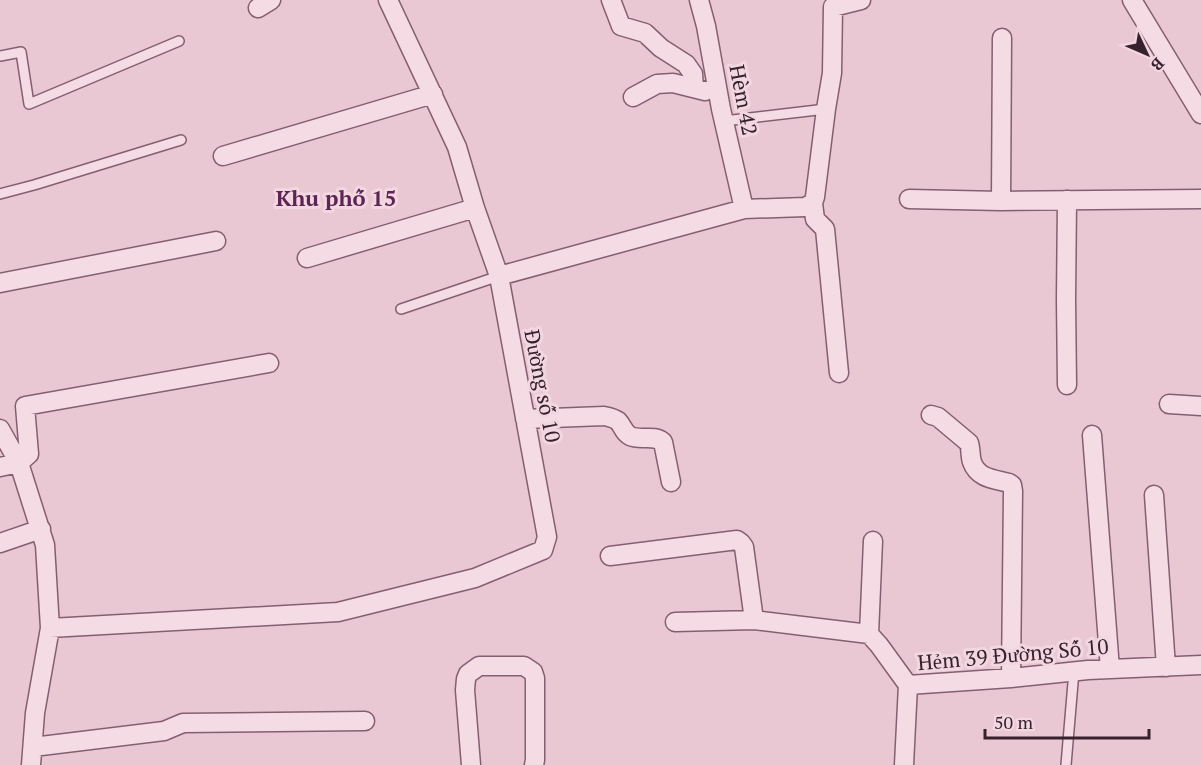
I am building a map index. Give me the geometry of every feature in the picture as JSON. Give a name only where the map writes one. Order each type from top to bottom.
[{"type":"street","name":"Đường số 10","points":[[50,628],[338,612],[475,578],[543,550],[548,537],[499,276],[457,147],[388,0]]},
{"type":"street","points":[[611,0],[621,26],[644,32],[661,48],[686,64],[693,74],[694,88]]},
{"type":"street","name":"Hèm 42","points":[[699,0],[744,209]]},
{"type":"street","points":[[839,373],[825,229],[815,219],[813,203],[832,73],[829,4],[861,0]]},
{"type":"street","points":[[1132,0],[1201,114]]},
{"type":"street","points":[[1001,201],[1002,38]]},
{"type":"street","points":[[633,97],[657,84],[673,83],[718,94]]},
{"type":"street","points":[[223,156],[433,94]]},
{"type":"street","points":[[909,199],[1001,201],[1201,199]]},
{"type":"street","points":[[1067,200],[1067,386]]},
{"type":"street","points":[[499,276],[744,209],[805,207],[813,203]]},
{"type":"street","points":[[307,258],[475,208]]},
{"type":"street","points":[[0,283],[216,241]]},
{"type":"street","points":[[0,467],[18,463],[29,454],[25,406],[269,363]]},
{"type":"street","points":[[1169,404],[1201,406]]},
{"type":"street","points":[[931,415],[938,417],[969,443],[972,462],[979,474],[1012,485],[1011,678]]},
{"type":"street","points":[[525,419],[604,416],[616,419],[628,435],[658,438],[663,442],[671,482]]},
{"type":"street","points":[[0,429],[18,463],[45,545],[50,628],[35,713],[32,756],[164,730],[183,723],[365,721]]},
{"type":"street","points":[[1092,435],[1110,669]]},
{"type":"street","points":[[1154,495],[1166,667]]},
{"type":"street","points":[[0,543],[41,529]]},
{"type":"street","points":[[610,556],[737,540],[744,547],[753,620]]},
{"type":"street","points":[[869,634],[873,541]]},
{"type":"street","points":[[675,622],[753,620],[869,634],[908,686]]},
{"type":"street","points":[[471,765],[465,690],[468,674],[479,666],[524,666],[533,672],[535,690],[534,765]]},
{"type":"street","name":"Hẻm 39 Đường Số 10","points":[[904,765],[908,686],[1074,671],[1166,667],[1201,669]]},
{"type":"lane","points":[[0,56],[21,52],[30,104],[179,41]]},
{"type":"lane","points":[[724,121],[826,109]]},
{"type":"lane","points":[[0,194],[181,140]]},
{"type":"lane","points":[[401,309],[499,276]]},
{"type":"lane","points":[[1066,765],[1074,671]]},
{"type":"district","name":"Khu phố 15","points":[[336,198]]}]
